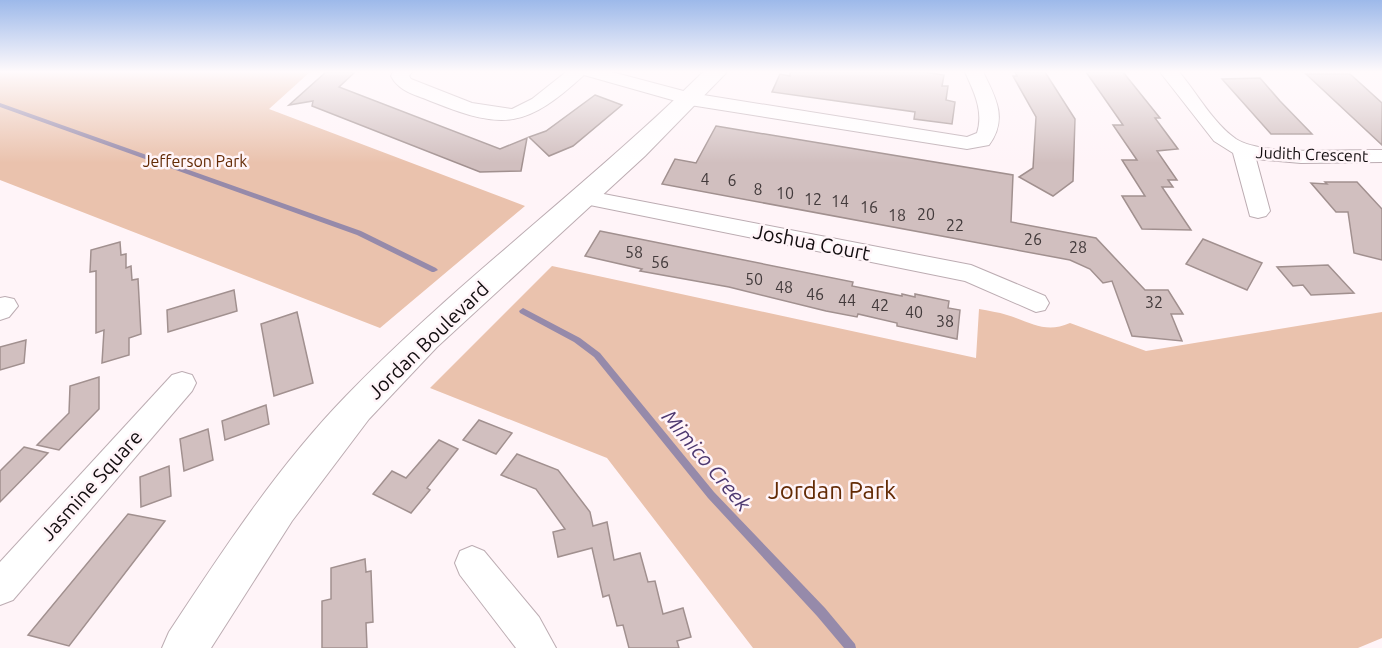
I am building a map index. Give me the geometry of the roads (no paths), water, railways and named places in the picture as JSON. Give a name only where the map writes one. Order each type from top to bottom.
[{"type":"street","points":[[460,102],[495,115],[511,116],[528,111],[539,102]]},
{"type":"street","name":"Jordan Boulevard","points":[[185,648],[253,545],[318,456],[383,380],[477,290],[686,102]]},
{"type":"street","points":[[710,102],[967,143],[982,141],[990,132],[991,110],[988,102]]},
{"type":"street","name":"Judith Crescent","points":[[1194,102],[1227,142],[1243,152],[1382,156]]},
{"type":"street","name":"Judith Crescent","points":[[1243,152],[1258,212]]},
{"type":"street","name":"Joshua Court","points":[[583,197],[971,274],[1036,303]]},
{"type":"street","name":"Jasmine Square","points":[[0,588],[182,383]]},
{"type":"street","points":[[472,563],[526,630],[537,648]]},
{"type":"waterway","name":"Mimico Creek","points":[[0,105],[359,233],[434,270]]},
{"type":"waterway","name":"Mimico Creek","points":[[523,311],[577,340],[597,355],[711,495],[821,612],[851,648]]},
{"type":"park label","name":"Jefferson Park","points":[[195,161]]},
{"type":"park label","name":"Jordan Park","points":[[832,490]]}]
